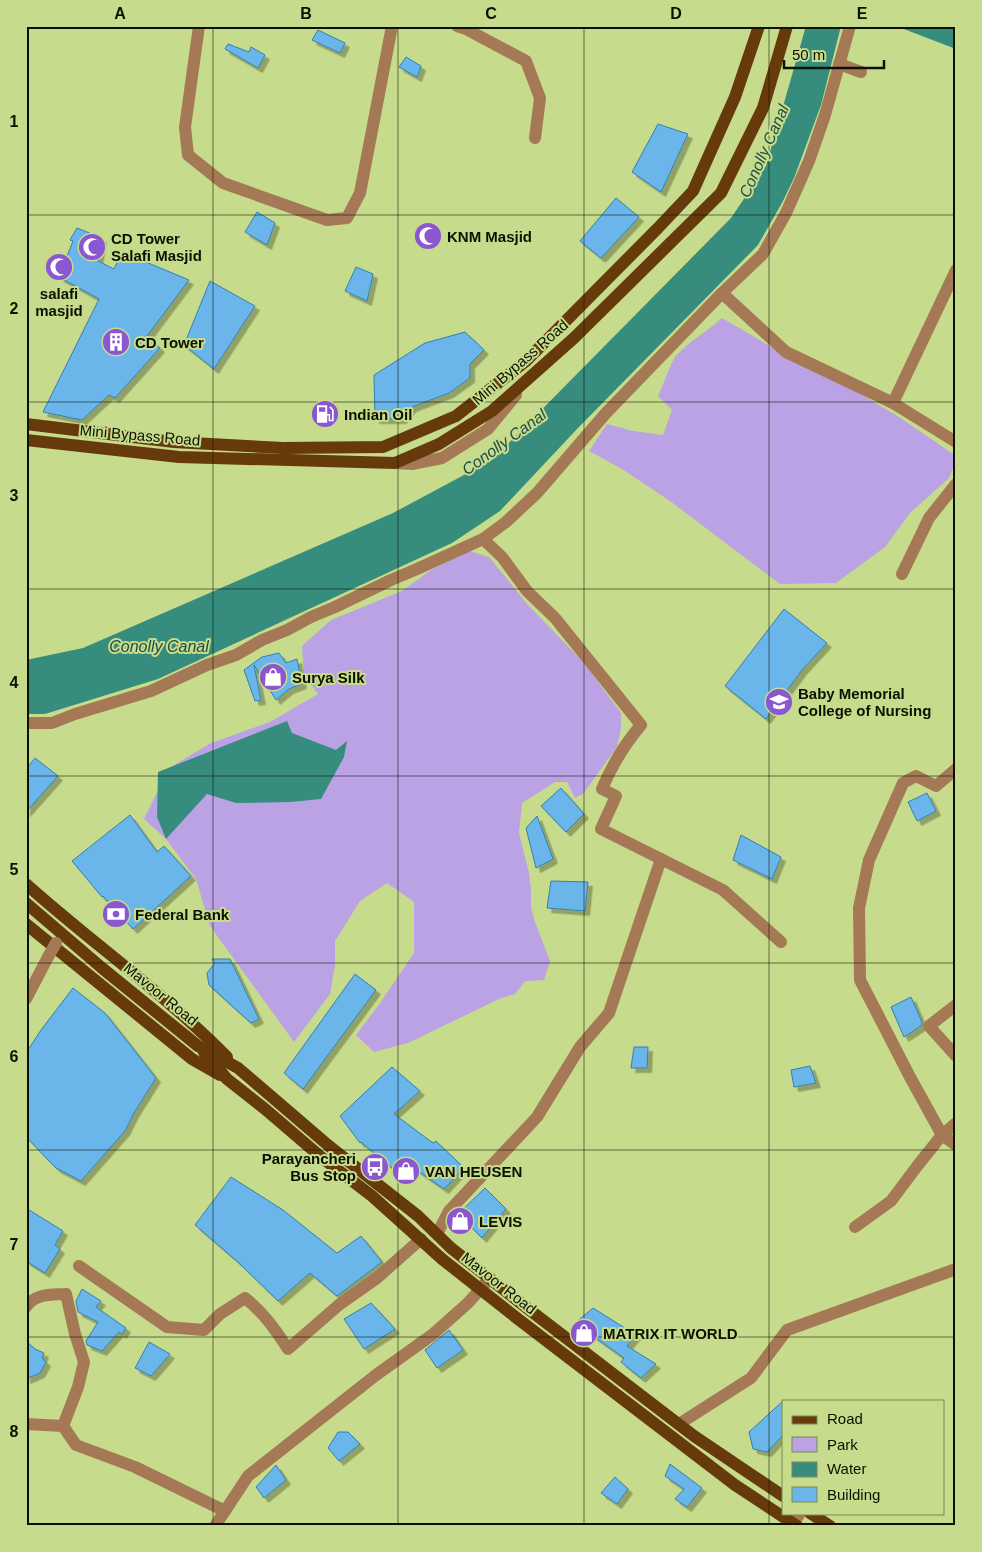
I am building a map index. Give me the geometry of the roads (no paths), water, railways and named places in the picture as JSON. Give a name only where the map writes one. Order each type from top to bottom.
[{"type":"main road","name":"Mini Bypass Road","points":[[26,424],[174,442],[283,448],[383,447],[456,416],[526,361],[693,191],[735,97],[759,26]]},
{"type":"main road","name":"Mini Bypass Road","points":[[26,440],[179,457],[395,462],[439,444],[492,412],[574,338],[722,193],[763,108],[787,26]]},
{"type":"main road","points":[[327,448],[327,461]]},
{"type":"main road","points":[[26,884],[197,1027],[238,1068]]},
{"type":"main road","name":"Mavoor Road","points":[[26,903],[198,1046],[227,1079],[321,1157],[372,1196],[442,1259],[735,1485],[795,1522]]},
{"type":"main road","points":[[26,924],[192,1059],[227,1079]]},
{"type":"main road","name":"Mavoor Road","points":[[198,1046],[238,1068],[329,1146],[418,1216],[451,1248],[679,1424],[782,1495]]},
{"type":"main road","points":[[812,1514],[830,1526]]},
{"type":"street","points":[[199,26],[185,127],[188,155],[222,183],[327,220],[347,218],[360,193],[392,26]]},
{"type":"street","points":[[26,723],[52,723],[151,691],[207,665],[236,655],[262,640],[483,539],[506,522],[537,493],[606,413],[722,293],[764,254],[786,213],[809,161],[825,115],[850,26]]},
{"type":"street","points":[[463,27],[526,61],[540,98],[535,138]]},
{"type":"street","points":[[839,64],[861,72]]},
{"type":"street","points":[[893,403],[956,270]]},
{"type":"street","points":[[722,293],[786,352],[893,403],[956,442]]},
{"type":"street","points":[[902,574],[929,518],[956,484]]},
{"type":"street","points":[[483,539],[502,557],[527,591],[555,618],[641,726],[627,741],[611,768],[602,789],[616,796],[601,829],[723,890],[781,942]]},
{"type":"street","points":[[956,769],[936,786],[916,776],[903,783],[869,860],[859,908],[860,980],[942,1136],[956,1145]]},
{"type":"street","points":[[437,1234],[449,1210],[537,1117],[580,1047],[609,1014],[661,859]]},
{"type":"street","points":[[26,999],[57,941]]},
{"type":"street","points":[[956,1006],[929,1026],[956,1056]]},
{"type":"street","points":[[855,1228],[891,1200],[942,1136],[956,1123]]},
{"type":"street","points":[[80,1266],[167,1327],[204,1330],[220,1314],[245,1298],[271,1323],[288,1349],[340,1304],[377,1278],[421,1239]]},
{"type":"street","points":[[679,1424],[751,1378],[787,1330],[956,1269]]},
{"type":"street","points":[[215,1526],[248,1476],[369,1380],[432,1335],[468,1303],[490,1278]]},
{"type":"street","points":[[27,1305],[40,1296],[66,1294],[75,1334],[84,1362],[78,1388],[63,1426]]},
{"type":"street","points":[[26,1424],[63,1426]]},
{"type":"street","points":[[63,1426],[76,1445],[135,1467],[225,1511]]},
{"type":"water","name":"Conolly Canal","points":[[806,26],[841,26],[821,105],[794,178],[758,245],[577,429],[500,511],[452,543],[158,679],[45,714],[26,714],[26,660],[83,648],[393,513],[492,460],[731,218],[766,166]]},
{"type":"water","points":[[896,26],[956,26],[956,49]]},
{"type":"water","points":[[287,721],[292,733],[336,750],[347,741],[344,757],[321,799],[290,802],[236,803],[207,794],[166,839],[157,817],[158,772]]},
{"type":"place","name":"KNM Masjid","points":[[428,236]]},
{"type":"place","name":"CD Tower Salafi Masjid","points":[[92,247]]},
{"type":"place","name":"salafi masjid","points":[[59,267]]},
{"type":"place","name":"CD Tower","points":[[116,342]]},
{"type":"place","name":"Indian Oil","points":[[325,414]]},
{"type":"place","name":"Surya Silk","points":[[273,677]]},
{"type":"place","name":"Baby Memorial College of Nursing","points":[[779,702]]},
{"type":"place","name":"Federal Bank","points":[[116,914]]},
{"type":"place","name":"Parayancheri Bus Stop","points":[[375,1167]]},
{"type":"place","name":"VAN HEUSEN","points":[[406,1171]]},
{"type":"place","name":"LEVIS","points":[[460,1221]]},
{"type":"place","name":"MATRIX IT WORLD","points":[[584,1333]]}]
